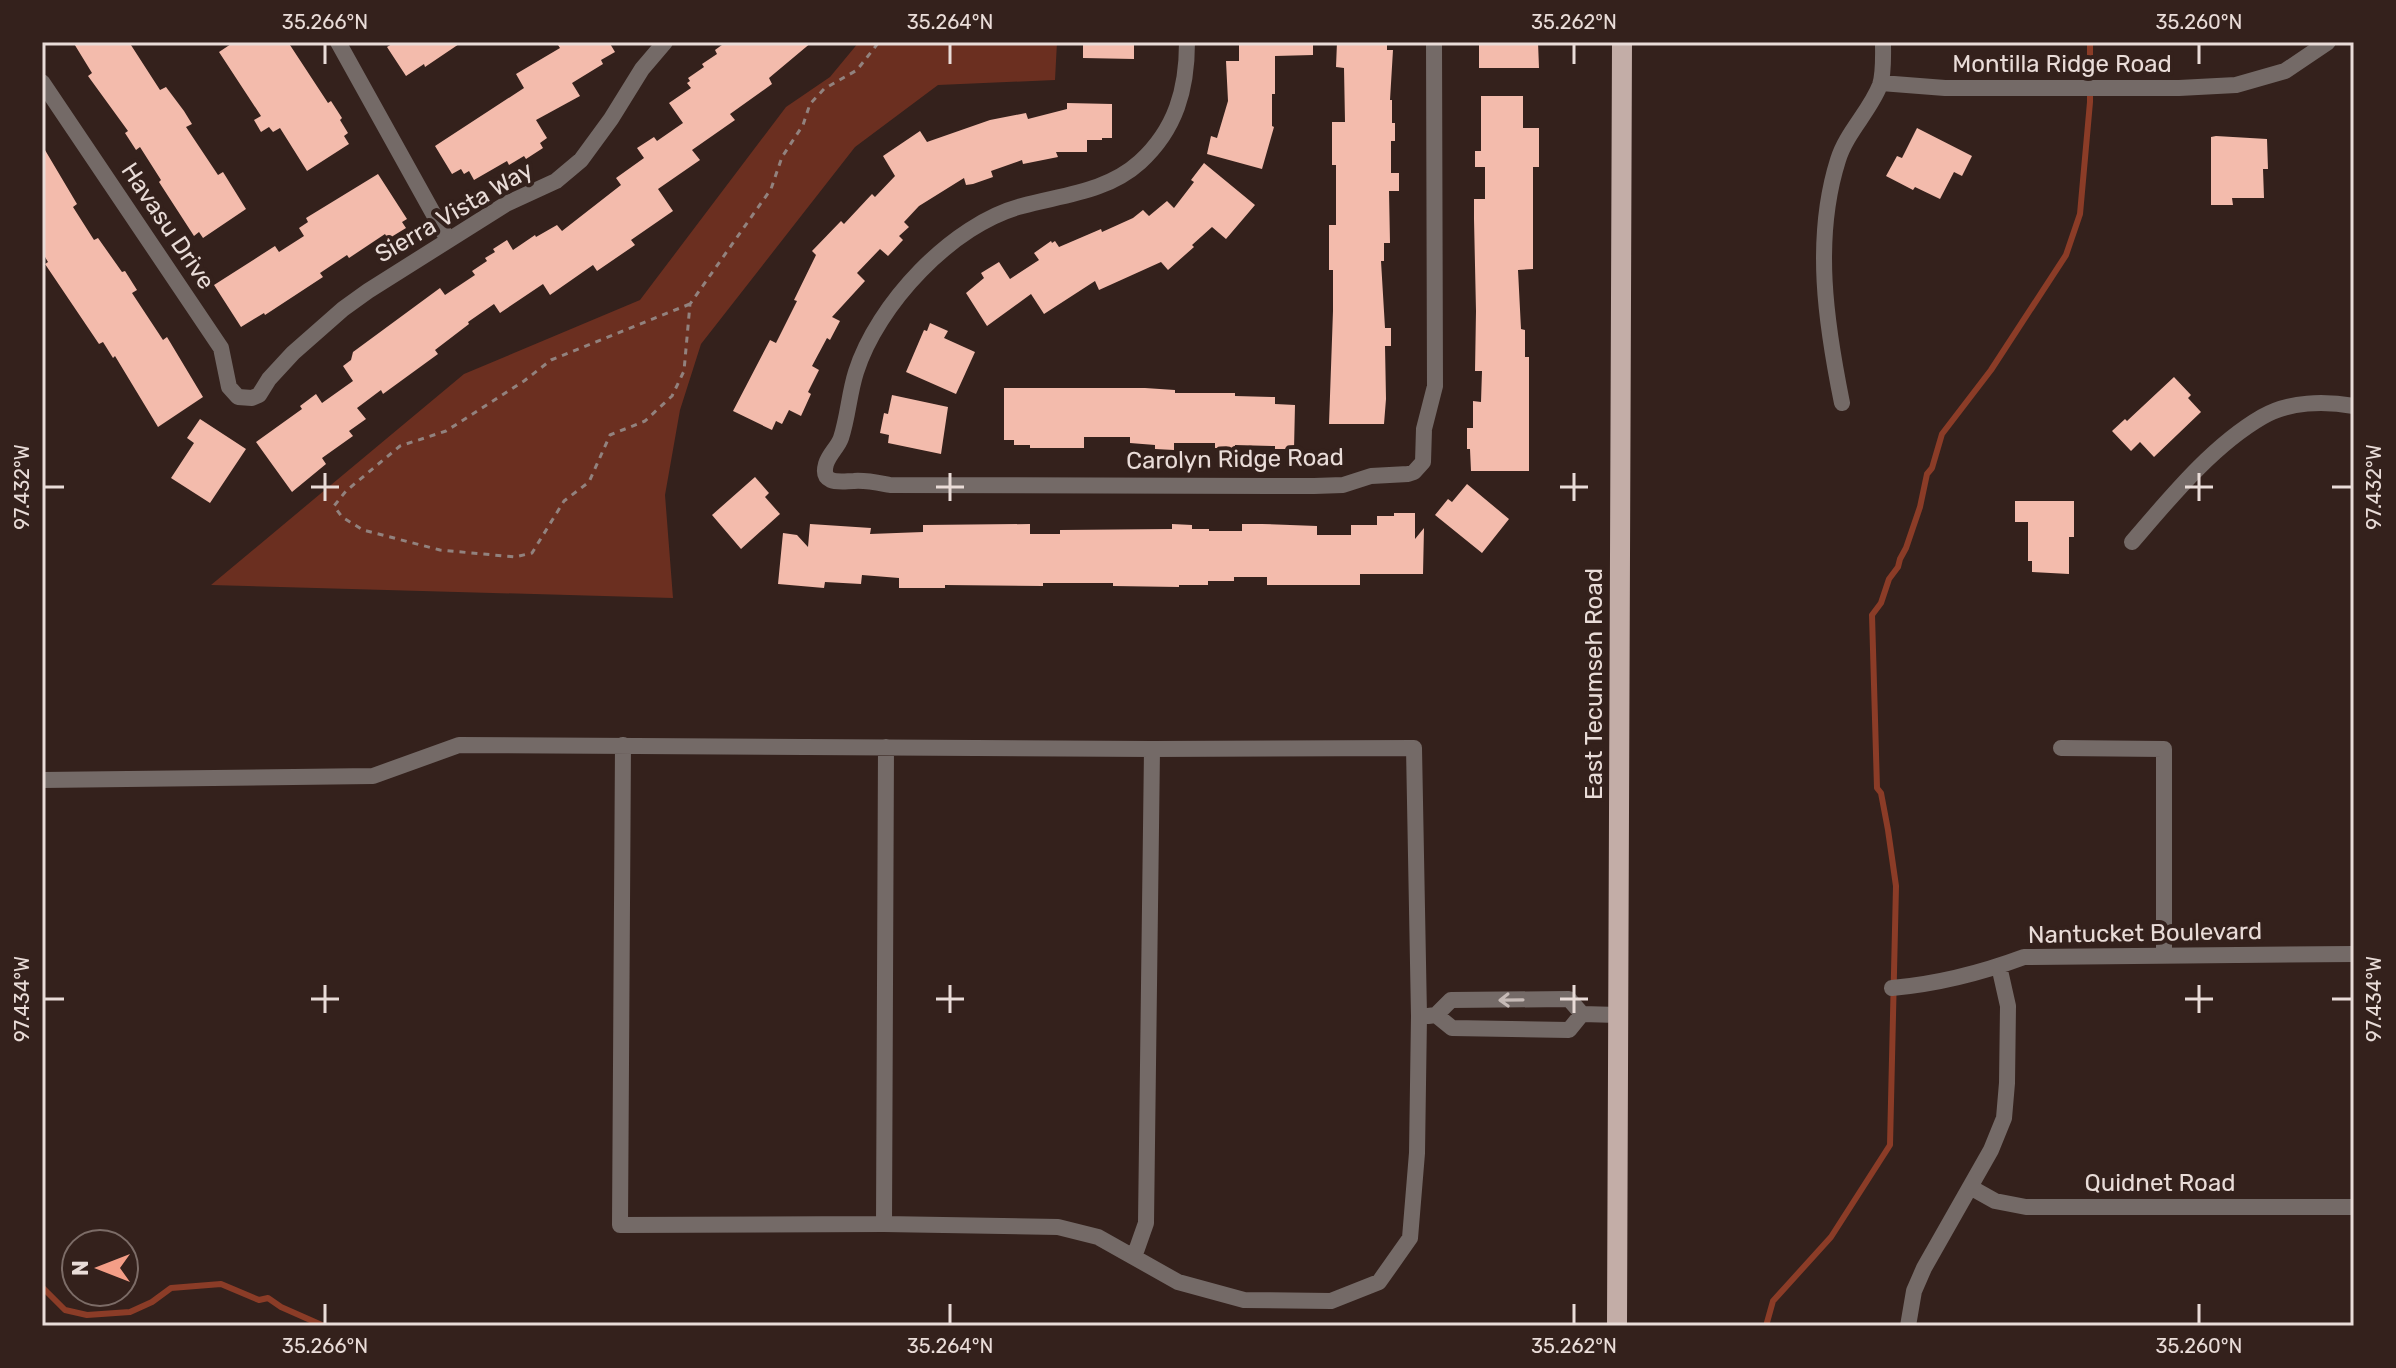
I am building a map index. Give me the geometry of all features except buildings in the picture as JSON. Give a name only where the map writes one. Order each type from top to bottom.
[{"type":"main road","name":"East Tecumseh Road","points":[[1617,1326],[1622,42]]},
{"type":"street","points":[[338,42],[448,240]]},
{"type":"street","name":"Sierra Vista Way","points":[[244,398],[259,395],[293,353],[343,309],[506,204],[556,181],[581,160],[642,69],[665,42]]},
{"type":"street","name":"Carolyn Ridge Road","points":[[1187,42],[1187,68],[1181,101],[1165,133],[1141,162],[1115,180],[1074,194],[1018,206],[971,228],[931,259],[903,292],[873,333],[856,371],[841,439],[826,464],[829,478],[839,484],[853,481],[890,485],[1314,486],[1343,485],[1371,476],[1414,472],[1423,462],[1424,429],[1435,386],[1434,42]]},
{"type":"street","points":[[1842,403],[1831,347],[1824,282],[1826,217],[1838,158],[1881,83],[1883,42]]},
{"type":"street","name":"Montilla Ridge Road","points":[[1881,83],[1945,88],[2179,88],[2236,85],[2285,71],[2328,42]]},
{"type":"street","name":"Havasu Drive","points":[[42,82],[221,348],[229,387],[238,397],[244,398]]},
{"type":"street","points":[[2132,542],[2189,477],[2231,439],[2264,415],[2294,405],[2330,402],[2354,406]]},
{"type":"street","points":[[42,780],[373,776],[459,745],[623,745],[1152,749],[1414,748],[1427,1016],[1410,1238],[1379,1282],[1331,1301],[1244,1300],[1178,1282],[1098,1237],[1058,1227],[620,1225],[623,745]]},
{"type":"street","points":[[884,1224],[886,747]]},
{"type":"street","points":[[2061,748],[2164,749],[2164,955]]},
{"type":"street","points":[[1134,1257],[1146,1223],[1152,749]]},
{"type":"street","name":"Nantucket Boulevard","points":[[1892,988],[1933,983],[2024,957],[2354,954]]},
{"type":"street","points":[[1908,1326],[1914,1291],[1924,1268],[2000,1132],[2006,1104],[2008,1006],[1999,966]]},
{"type":"street","points":[[1427,1016],[1451,1000],[1569,999],[1582,1014],[1618,1015]]},
{"type":"street","points":[[1427,1016],[1452,1028],[1569,1030],[1582,1014]]},
{"type":"street","name":"Quidnet Road","points":[[1970,1187],[1995,1201],[2026,1207],[2354,1207]]},
{"type":"path","points":[[690,304],[551,360],[446,431],[400,446],[346,491],[334,506],[342,517],[363,530],[440,550],[515,557],[532,553],[564,501],[589,482],[610,435],[645,421],[672,396],[684,371],[690,304],[771,189],[782,157],[803,125],[810,104],[824,89],[857,70],[879,42]]},
{"type":"shaded area","points":[[859,42],[1057,42],[1055,80],[938,85],[855,147],[701,344],[680,410],[665,495],[673,598],[211,585],[464,374],[640,300],[786,107],[830,77]]},
{"type":"waterway","points":[[1766,1326],[1773,1301],[1831,1237],[1890,1145],[1896,886],[1881,793],[1877,788],[1872,615],[1881,603],[1889,579],[1906,548],[1942,434],[1991,370],[2066,255],[2080,214],[2090,102],[2090,42]]},
{"type":"waterway","points":[[42,1287],[65,1310],[87,1315],[130,1312],[152,1302],[171,1288],[221,1284],[259,1300],[268,1298],[324,1326]]}]
